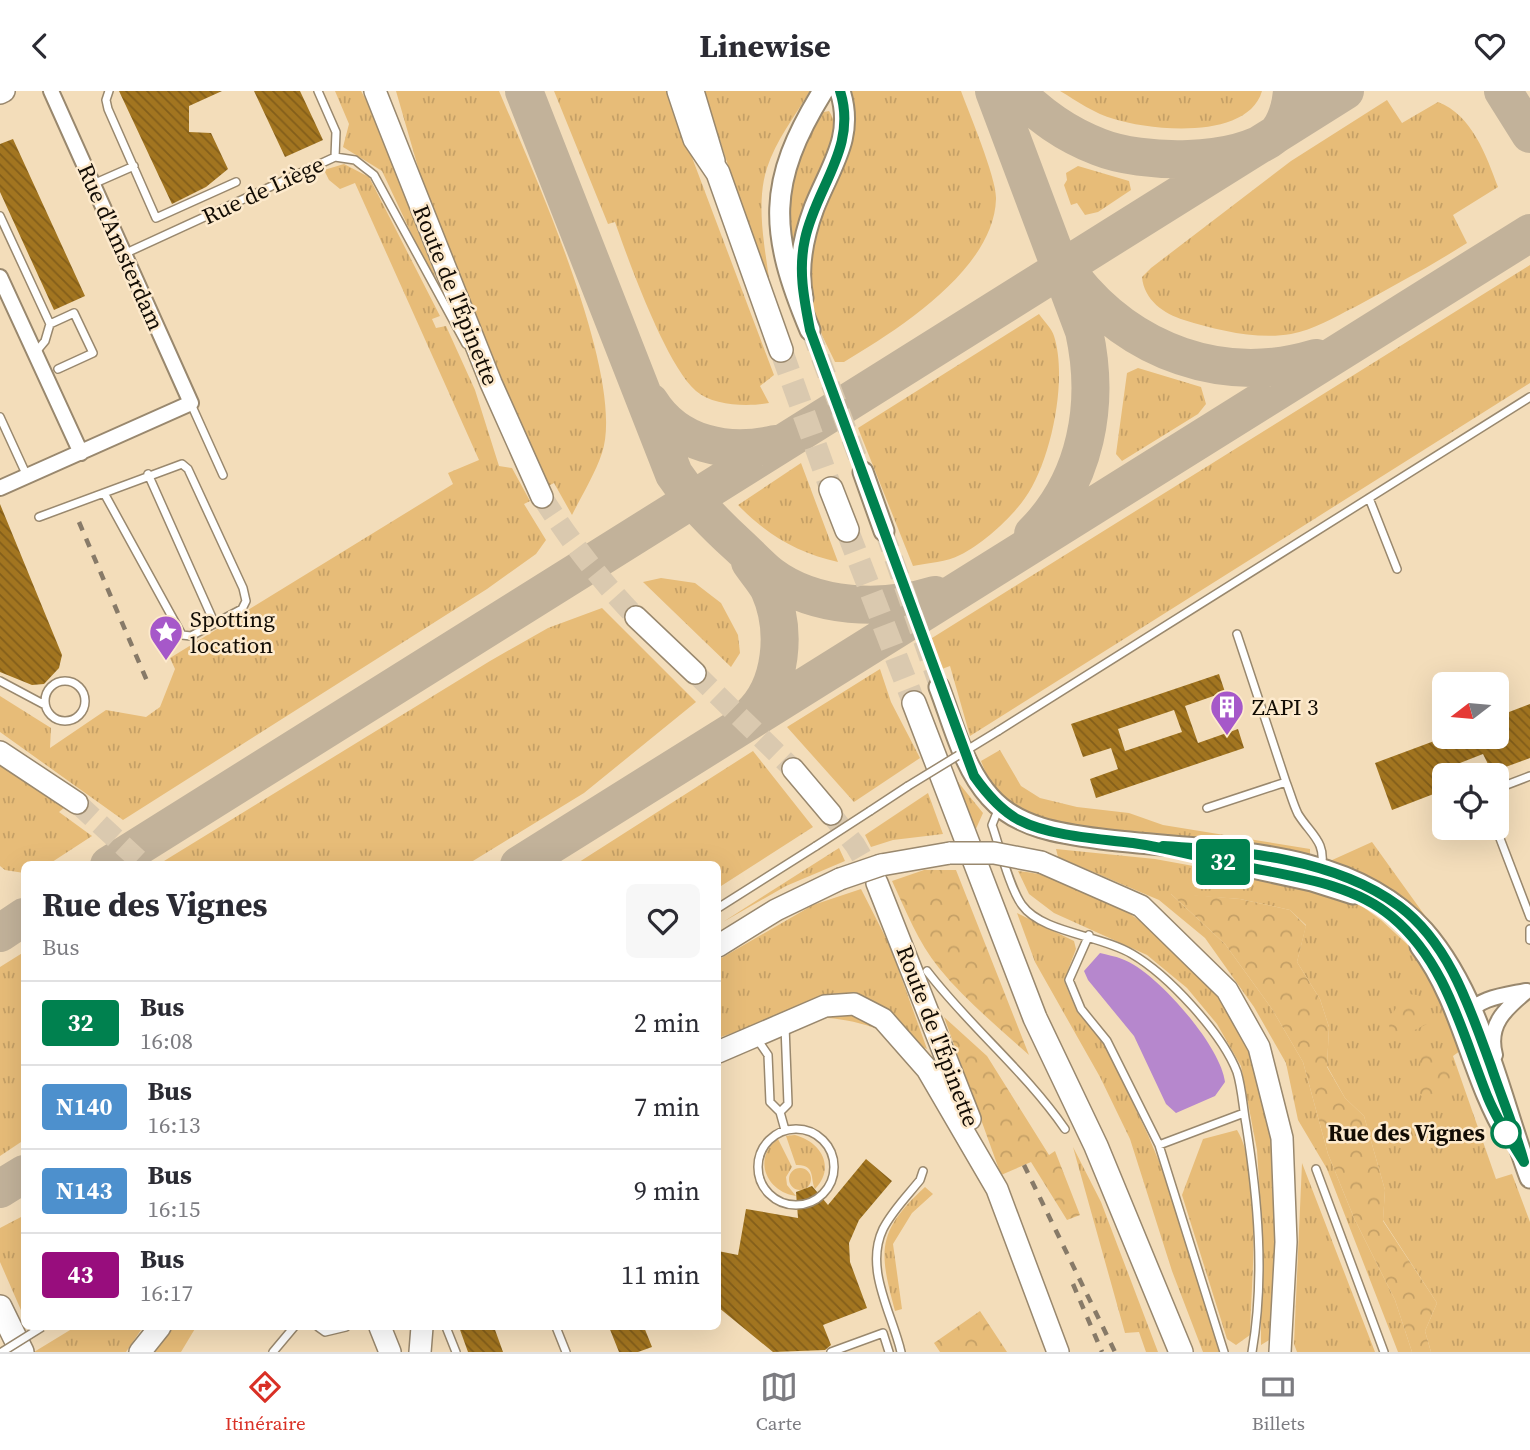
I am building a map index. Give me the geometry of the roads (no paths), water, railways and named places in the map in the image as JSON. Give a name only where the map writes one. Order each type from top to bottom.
[{"type":"main road","name":"Route de l'Épinette","points":[[375,91],[491,383],[542,497]]},
{"type":"main road","points":[[679,91],[695,139],[718,173]]},
{"type":"main road","points":[[692,91],[718,173],[782,350]]},
{"type":"main road","points":[[831,489],[847,530]]},
{"type":"main road","points":[[636,617],[695,673]]},
{"type":"main road","points":[[914,703],[1035,1018],[1096,1146],[1181,1352]]},
{"type":"main road","points":[[0,752],[77,803]]},
{"type":"main road","points":[[793,769],[831,814]]},
{"type":"main road","points":[[721,944],[776,910],[840,879],[879,874],[950,853],[995,853],[1041,862],[1140,906],[1227,990],[1259,1047],[1282,1138],[1286,1242],[1280,1352]]},
{"type":"main road","name":"Route de l'Épinette","points":[[879,874],[997,1189]]},
{"type":"main road","points":[[721,1051],[785,1022],[841,1003],[865,1008],[883,1019],[927,1069],[997,1189],[1058,1352]]},
{"type":"main road","points":[[0,1307],[22,1352]]},
{"type":"main road","points":[[140,1352],[158,1330]]},
{"type":"main road","points":[[381,1330],[390,1352]]},
{"type":"main road","points":[[420,1352],[422,1330]]},
{"type":"street","name":"Rue d'Amsterdam","points":[[51,91],[191,403]]},
{"type":"street","points":[[823,91],[791,148],[782,184],[779,221],[781,247],[789,281],[810,330],[802,292],[802,260],[814,208],[844,141],[846,120],[840,91]]},
{"type":"street","points":[[0,277],[81,453]]},
{"type":"street","points":[[0,488],[191,403]]},
{"type":"street","points":[[863,472],[884,531]]},
{"type":"street","points":[[939,687],[974,776],[1000,806],[1020,821],[1070,835],[1258,856],[1321,870],[1371,889],[1400,907],[1444,957],[1461,988],[1488,1099],[1527,1170]]},
{"type":"street","points":[[1143,845],[1312,881],[1366,899],[1393,917],[1429,957],[1468,1017],[1509,1111]]},
{"type":"street","points":[[1461,988],[1499,997]]},
{"type":"street","points":[[1468,1017],[1528,990]]},
{"type":"street","points":[[1468,1017],[1499,997],[1528,990]]},
{"type":"street","points":[[1527,1170],[1509,1111],[1493,1037],[1503,1011],[1528,990]]},
{"type":"lane","points":[[109,91],[106,100],[108,109],[156,218],[236,183]]},
{"type":"lane","points":[[318,91],[336,132],[335,157]]},
{"type":"lane","name":"Rue de Liège","points":[[124,254],[335,157],[355,160],[374,175],[457,331],[491,383]]},
{"type":"lane","points":[[93,184],[134,166]]},
{"type":"lane","points":[[0,216],[50,324],[45,341],[34,353]]},
{"type":"lane","points":[[50,324],[74,313],[93,353],[58,369]]},
{"type":"lane","points":[[721,906],[1530,397]]},
{"type":"lane","points":[[191,403],[223,475]]},
{"type":"lane","points":[[0,417],[27,476]]},
{"type":"lane","points":[[38,517],[148,474],[182,464],[188,470],[243,588],[246,601],[242,609],[191,636],[182,635],[104,493]]},
{"type":"lane","points":[[148,474],[214,622]]},
{"type":"lane","points":[[1369,498],[1397,569]]},
{"type":"lane","points":[[1226,863],[1245,861],[1313,875],[1321,870],[1324,855],[1320,841],[1298,814],[1237,634]]},
{"type":"lane","points":[[0,681],[45,705],[52,716],[70,721],[84,709],[85,696],[73,682],[61,681],[46,693],[45,705]]},
{"type":"lane","points":[[1509,784],[1530,776]]},
{"type":"lane","points":[[1208,808],[1286,782]]},
{"type":"lane","points":[[1000,806],[992,825],[1021,904],[1041,922],[1089,935],[1132,954],[1198,1014],[1220,1041],[1237,1072],[1254,1173],[1258,1243],[1258,1320],[1252,1352]]},
{"type":"lane","points":[[1501,840],[1530,917]]},
{"type":"lane","points":[[1530,929],[1530,940]]},
{"type":"lane","points":[[1089,935],[1069,980],[1081,1009],[1107,1041],[1159,1146],[1224,1352]]},
{"type":"lane","points":[[927,971],[956,1008],[1040,1092],[1065,1129]]},
{"type":"lane","points":[[780,1112],[792,1105],[785,1022]]},
{"type":"lane","points":[[754,1036],[768,1055],[770,1102],[780,1112],[785,1130]]},
{"type":"lane","points":[[1159,1146],[1244,1112]]},
{"type":"lane","points":[[804,1129],[815,1134],[831,1153],[834,1165],[827,1188],[807,1203],[795,1205],[772,1196],[759,1175],[762,1151],[769,1140],[785,1130],[804,1129]]},
{"type":"lane","points":[[1316,1169],[1384,1352]]},
{"type":"lane","points":[[901,1352],[878,1278],[877,1255],[884,1227],[920,1180],[923,1171]]},
{"type":"lane","points":[[2,1352],[38,1330]]},
{"type":"lane","points":[[272,1352],[291,1330]]},
{"type":"lane","points":[[447,1330],[456,1352]]},
{"type":"lane","points":[[557,1330],[566,1352]]},
{"type":"lane","points":[[831,1352],[883,1333],[889,1352]]},
{"type":"tunnel","points":[[810,330],[863,472]]},
{"type":"tunnel","points":[[781,350],[831,489]]},
{"type":"tunnel","points":[[542,497],[586,560],[636,617]]},
{"type":"tunnel","points":[[847,530],[914,703]]},
{"type":"tunnel","points":[[884,531],[939,687]]},
{"type":"tunnel","points":[[695,673],[793,769]]},
{"type":"tunnel","points":[[77,803],[140,861]]},
{"type":"tunnel","points":[[831,814],[855,845],[877,883]]},
{"type":"railway","points":[[79,522],[147,681]]},
{"type":"railway","points":[[1024,1165],[1115,1352]]},
{"type":"railway","points":[[1073,1284],[1102,1352]]},
{"type":"place","name":"Spotting location","points":[[166,662]]},
{"type":"place","name":"ZAPI 3","points":[[1227,737]]},
{"type":"place","name":"Rue des Vignes","points":[[1506,1133]]}]
